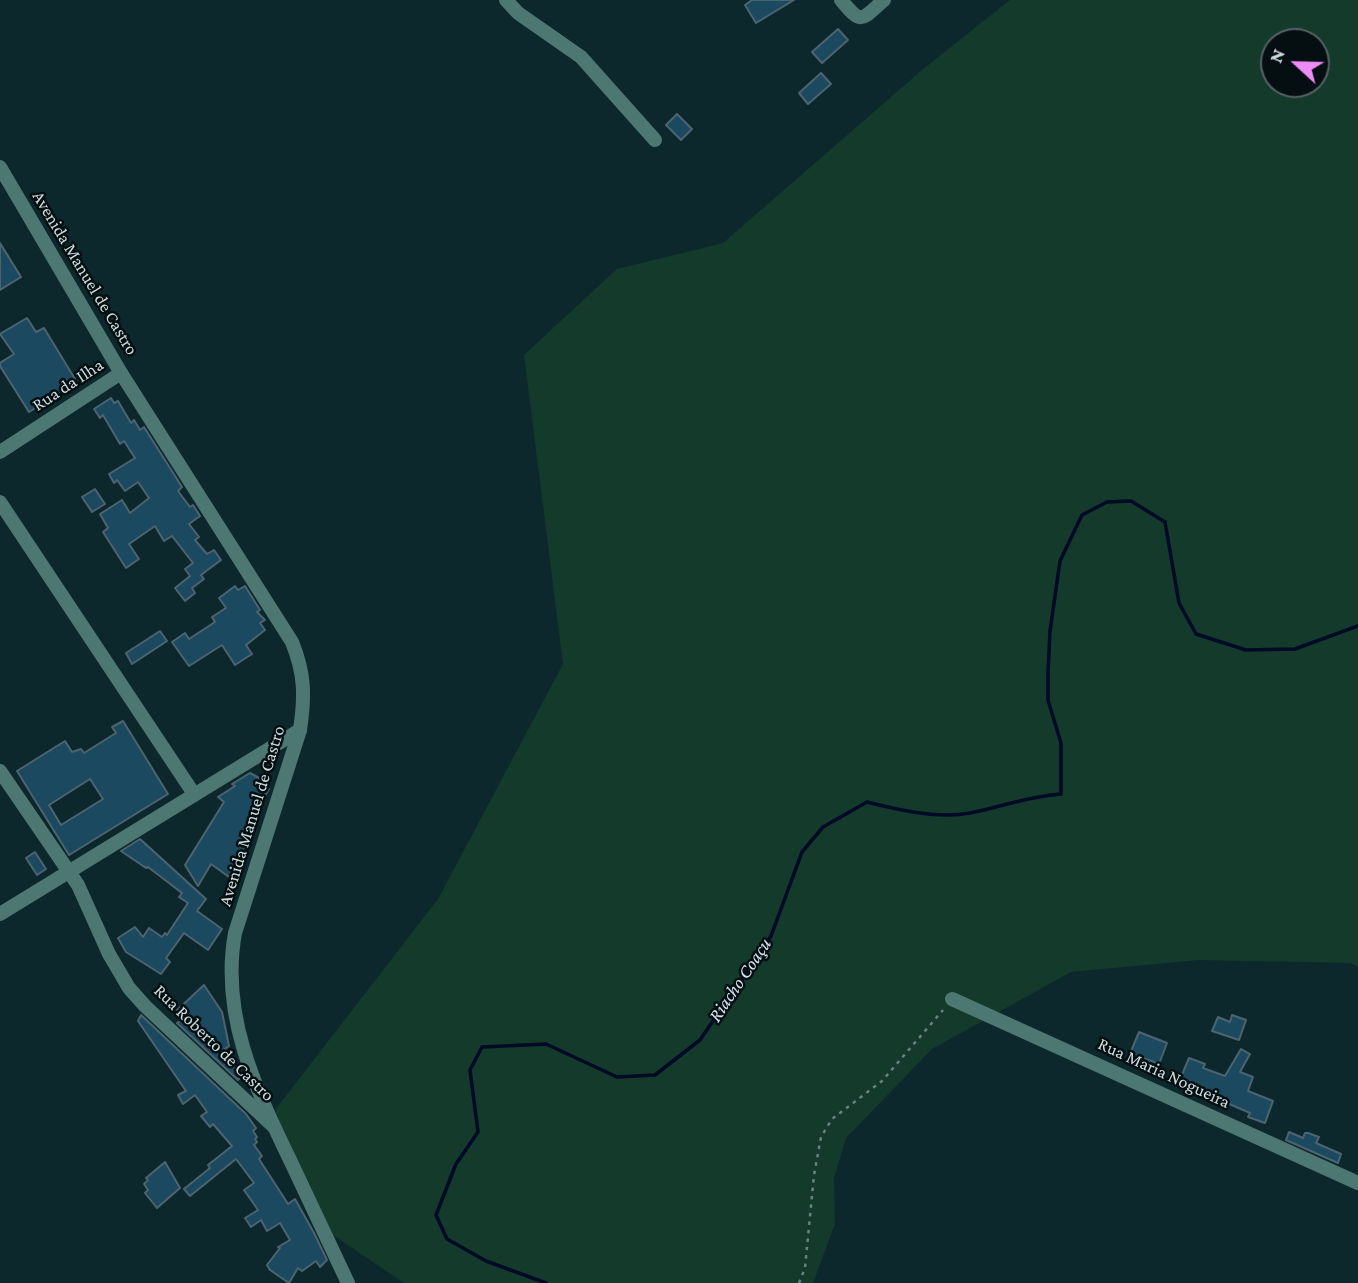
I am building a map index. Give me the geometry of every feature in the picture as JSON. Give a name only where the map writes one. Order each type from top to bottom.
[{"type":"street","points":[[506,0],[518,13],[581,57],[655,140]]},
{"type":"street","points":[[841,0],[860,19],[884,0]]},
{"type":"street","name":"Avenida Manuel de Castro","points":[[0,167],[121,373],[292,642],[303,672],[300,730],[235,933],[230,983],[237,1032],[254,1082],[348,1283]]},
{"type":"street","name":"Rua da Ilha","points":[[0,452],[121,373]]},
{"type":"street","points":[[0,502],[194,794]]},
{"type":"street","points":[[0,914],[300,730]]},
{"type":"street","name":"Rua Roberto de Castro","points":[[0,771],[70,873],[109,954],[129,988],[273,1126]]},
{"type":"street","name":"Rua Maria Nogueira","points":[[952,999],[1358,1183]]},
{"type":"path","points":[[799,1283],[805,1268],[814,1175],[821,1137],[832,1119],[882,1081],[952,999]]},
{"type":"green space","points":[[1010,0],[1358,0],[1358,967],[1351,963],[1199,960],[1071,972],[932,1049],[846,1138],[834,1178],[835,1224],[813,1283],[404,1283],[333,1235],[292,1153],[275,1110],[438,899],[563,664],[524,355],[617,269],[723,243],[922,70]]},
{"type":"building","points":[[752,0],[794,0],[756,23],[745,5]]},
{"type":"building","points":[[838,29],[848,40],[822,63],[812,52]]},
{"type":"building","points":[[821,73],[831,84],[808,104],[799,93]]},
{"type":"building","points":[[677,114],[692,129],[681,140],[666,125]]},
{"type":"building","points":[[0,243],[21,277],[0,290]]},
{"type":"building","points":[[27,318],[36,332],[44,328],[75,379],[74,384],[29,412],[0,366],[0,363],[14,354],[0,334]]},
{"type":"building","points":[[111,398],[114,403],[118,401],[131,423],[134,420],[140,430],[144,427],[182,487],[178,491],[200,516],[189,524],[199,537],[195,540],[207,554],[214,550],[221,560],[201,575],[204,579],[192,588],[195,593],[185,601],[175,588],[190,576],[185,569],[193,563],[172,536],[164,541],[155,526],[129,544],[139,559],[126,568],[103,532],[108,528],[100,514],[122,500],[130,513],[149,498],[138,482],[125,491],[117,480],[114,483],[109,474],[135,458],[124,441],[120,444],[103,415],[100,418],[94,409]]},
{"type":"building","points":[[95,489],[105,504],[92,512],[82,497]]},
{"type":"building","points":[[235,586],[238,590],[245,586],[260,610],[257,612],[265,620],[260,623],[265,630],[246,645],[252,654],[235,665],[222,645],[189,666],[172,642],[185,633],[189,639],[215,622],[212,617],[226,608],[219,598]]},
{"type":"building","points":[[160,631],[167,641],[132,664],[126,653]]},
{"type":"building","points":[[123,721],[168,794],[69,855],[17,771],[65,741],[72,752],[81,749],[84,753],[116,733],[112,727]],"holes":[[[90,779],[103,799],[61,825],[49,805]]]},
{"type":"building","points":[[250,773],[261,779],[259,784],[269,789],[243,831],[252,837],[244,857],[229,877],[211,864],[198,886],[185,865],[224,802],[218,797]]},
{"type":"building","points":[[140,839],[206,899],[197,911],[222,929],[208,950],[184,933],[166,958],[170,962],[161,974],[126,952],[118,938],[135,927],[143,937],[149,928],[162,937],[165,933],[167,935],[188,903],[179,897],[182,893],[148,867],[121,851]]},
{"type":"building","points":[[35,852],[46,869],[37,875],[26,858]]},
{"type":"building","points":[[204,985],[222,1012],[229,1046],[225,1049],[229,1054],[226,1056],[238,1073],[238,1080],[177,1023],[182,1020],[175,1012]]},
{"type":"building","points":[[141,1015],[246,1114],[256,1128],[253,1131],[257,1142],[254,1145],[262,1156],[259,1159],[288,1204],[295,1199],[327,1260],[320,1267],[316,1261],[302,1271],[298,1268],[289,1283],[270,1270],[267,1265],[280,1248],[278,1247],[290,1240],[280,1223],[267,1231],[261,1220],[251,1227],[245,1218],[258,1210],[244,1190],[254,1183],[236,1159],[190,1196],[184,1189],[232,1146],[213,1124],[210,1127],[201,1116],[207,1112],[195,1095],[183,1104],[178,1095],[186,1091],[138,1021]]},
{"type":"building","points":[[1232,1015],[1246,1020],[1239,1040],[1212,1031],[1218,1017],[1230,1022]]},
{"type":"building","points":[[1139,1032],[1167,1043],[1159,1064],[1129,1056]]},
{"type":"building","points":[[1241,1049],[1250,1054],[1240,1072],[1253,1077],[1248,1091],[1273,1101],[1265,1123],[1248,1117],[1250,1113],[1179,1082],[1189,1058],[1205,1064],[1203,1068],[1225,1076]]},
{"type":"building","points":[[1289,1132],[1303,1138],[1305,1133],[1319,1137],[1316,1143],[1341,1154],[1338,1163],[1286,1140]]},
{"type":"building","points":[[165,1162],[180,1188],[157,1208],[145,1193],[148,1190],[144,1184],[148,1180],[146,1178]]},
{"type":"waterway","name":"Riacho Coaçu","points":[[546,1283],[486,1261],[447,1239],[436,1215],[456,1164],[478,1132],[470,1070],[482,1047],[546,1044],[617,1077],[655,1075],[700,1040],[771,936],[802,852],[823,827],[867,802],[918,813],[957,815],[1061,794],[1061,743],[1048,700],[1050,631],[1060,561],[1082,515],[1107,502],[1131,501],[1165,522],[1179,603],[1196,634],[1246,650],[1295,649],[1358,626]]}]
